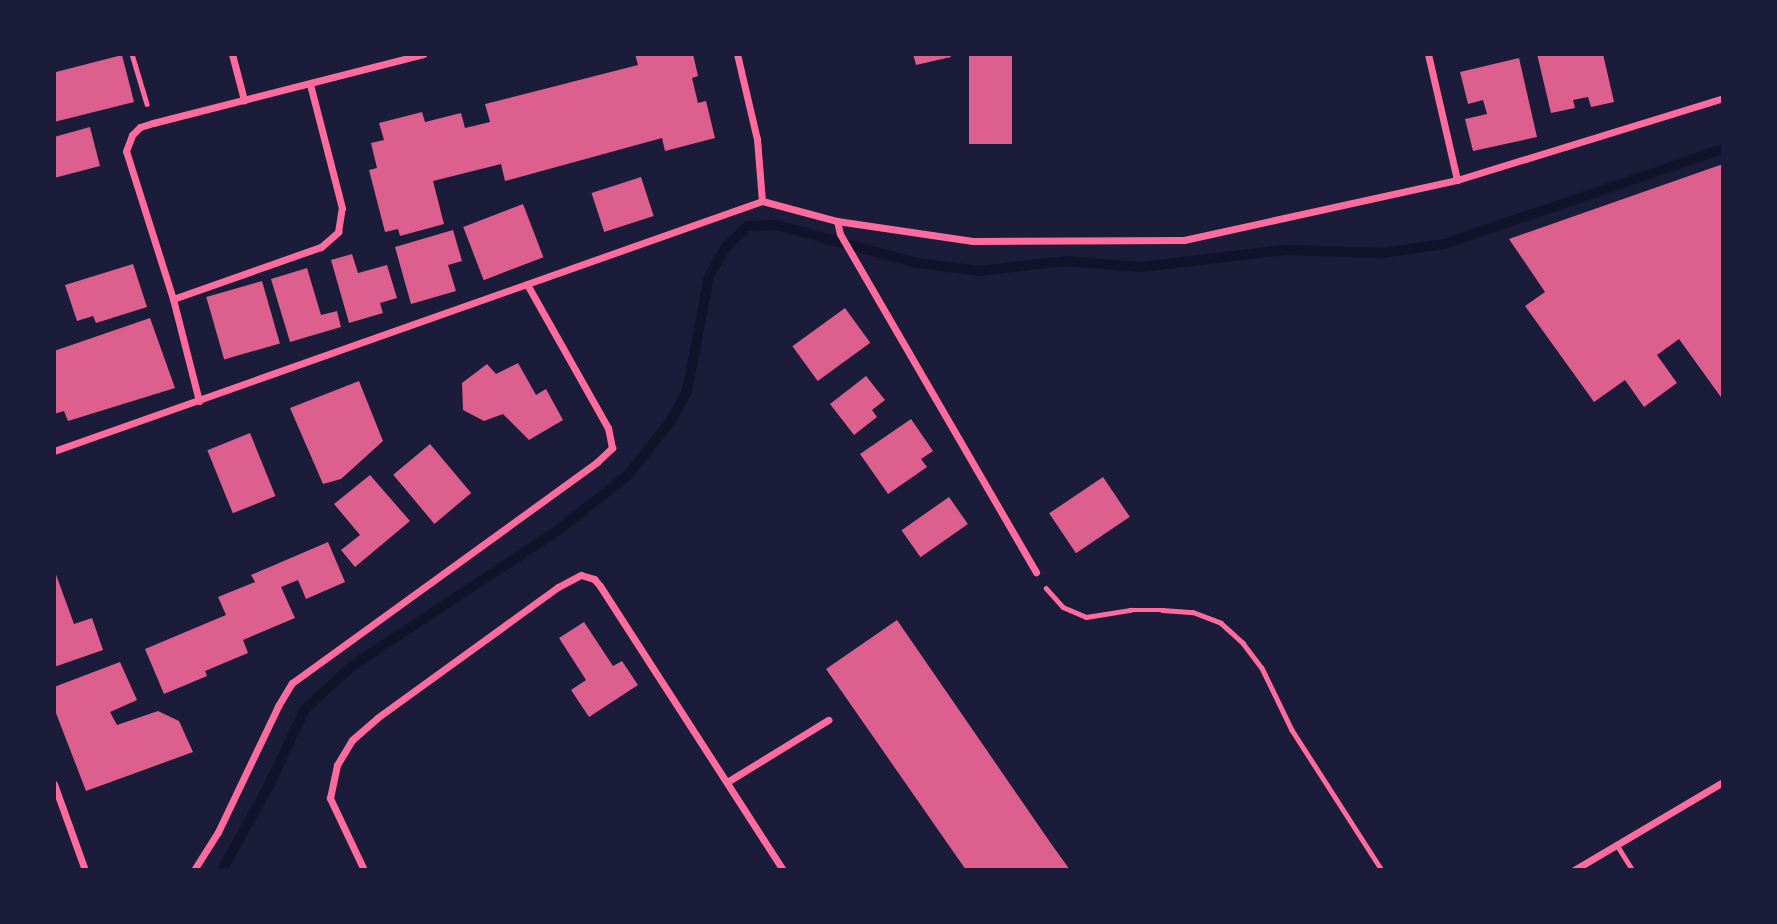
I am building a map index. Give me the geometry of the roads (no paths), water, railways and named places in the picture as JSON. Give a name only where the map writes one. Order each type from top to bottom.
[{"type":"street","points":[[232,54],[244,100]]},
{"type":"street","points":[[199,401],[173,299],[126,151],[132,135],[140,127],[153,123],[423,54]]},
{"type":"street","points":[[737,54],[757,139],[762,201]]},
{"type":"street","points":[[1428,54],[1457,180]]},
{"type":"street","points":[[173,299],[321,247],[338,232],[342,208],[310,84]]},
{"type":"street","points":[[54,451],[762,201],[837,221],[973,241],[1184,240],[1457,180],[1723,98]]},
{"type":"street","points":[[837,221],[840,234],[1036,572]]},
{"type":"street","points":[[194,870],[218,832],[278,706],[292,683],[597,463],[611,448],[608,428],[527,284]]},
{"type":"street","points":[[364,870],[330,798],[337,765],[352,740],[377,718],[575,576],[588,576],[600,586],[783,870]]},
{"type":"street","points":[[727,782],[828,720]]},
{"type":"street","points":[[1574,870],[1723,782]]},
{"type":"street","points":[[54,784],[85,870]]},
{"type":"lane","points":[[1616,844],[1632,870]]},
{"type":"waterway","points":[[222,870],[268,787],[305,709],[352,666],[557,531],[628,475],[670,422],[687,391],[709,277],[725,248],[748,226],[776,225],[917,263],[980,271],[1065,261],[1141,267],[1284,250],[1383,253],[1444,244],[1723,149]]}]
